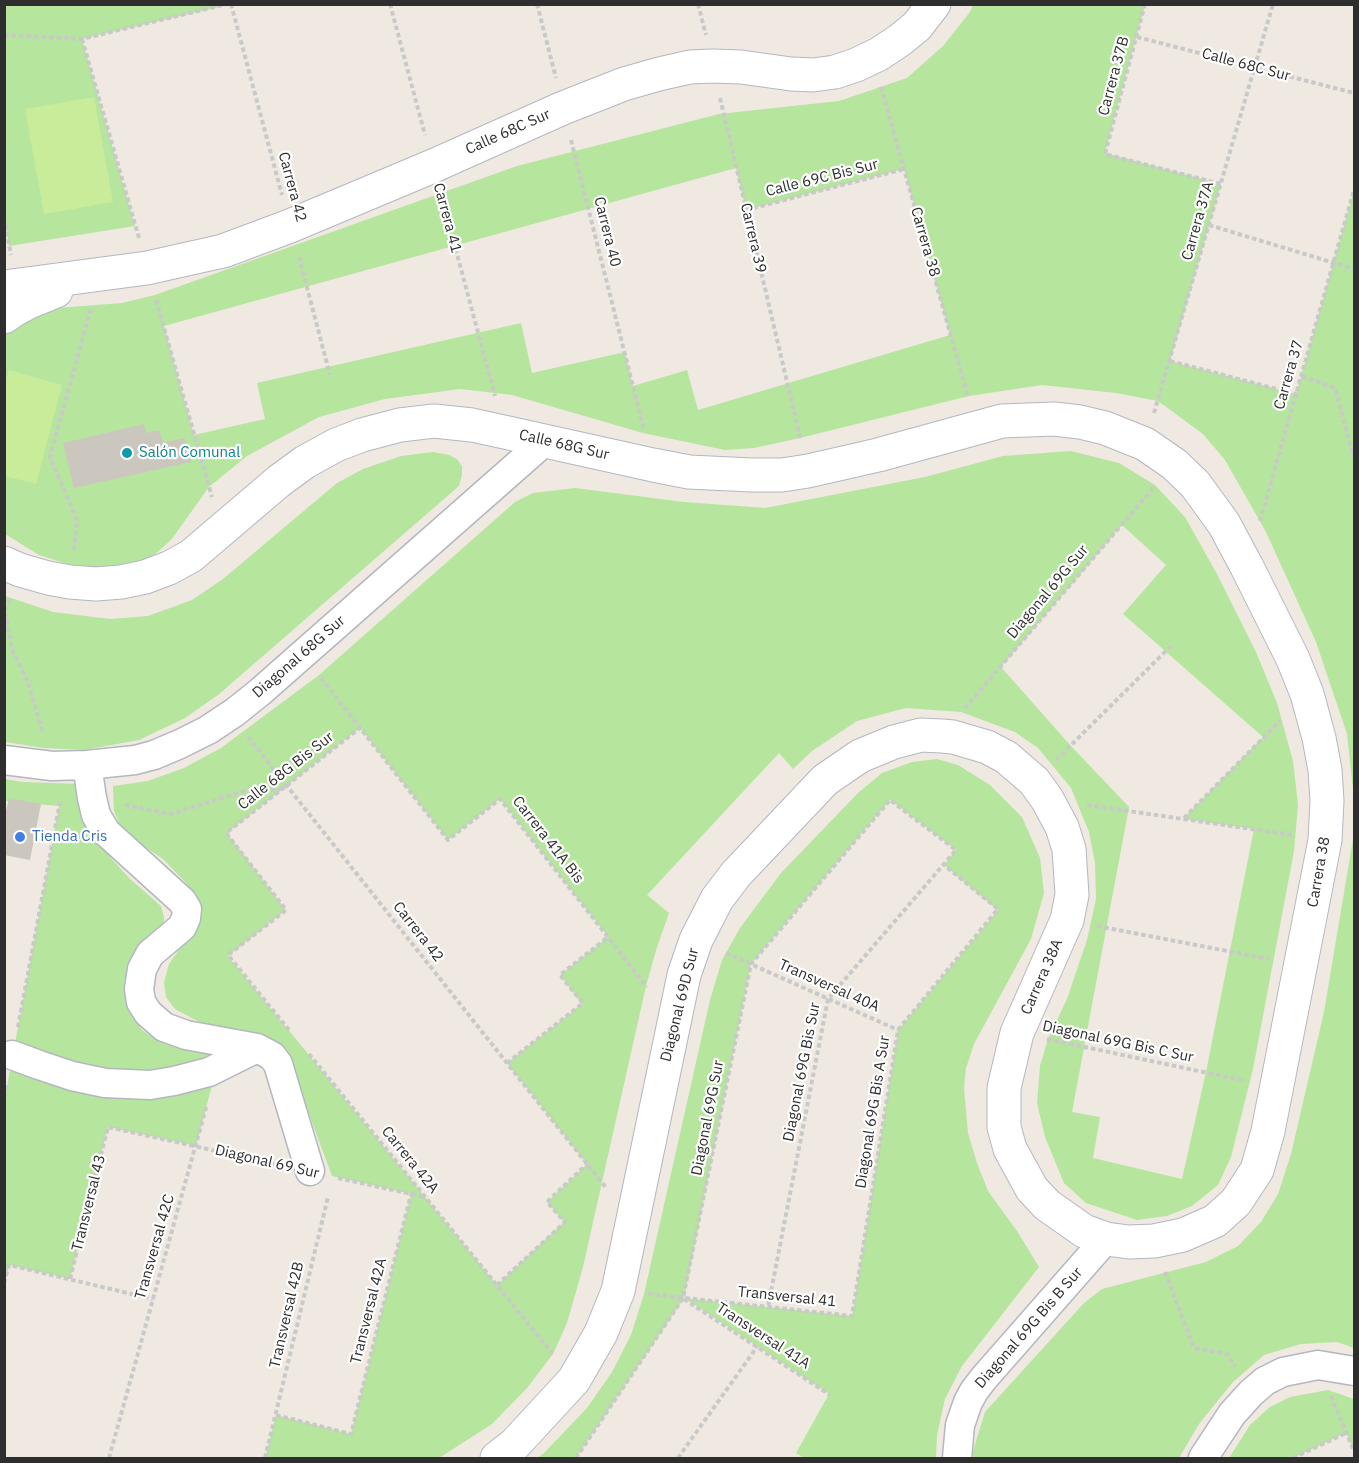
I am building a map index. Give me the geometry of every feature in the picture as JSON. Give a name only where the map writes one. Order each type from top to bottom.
[{"type":"street","name":"Calle 68C Sur","points":[[4,287],[158,266],[223,251],[290,226],[433,166],[563,108],[624,84],[659,74],[690,67],[713,66],[741,67],[790,74],[813,75],[836,72],[873,57],[900,40],[925,15]]},
{"type":"street","name":"Calle 68C Sur","points":[[4,317],[29,302],[100,275]]},
{"type":"street","name":"Calle 68G Sur","points":[[12,566],[48,578],[70,582],[96,584],[145,577],[191,556],[279,481],[305,462],[336,445],[400,425],[434,421],[472,425],[689,472],[742,475],[782,475],[807,471],[878,455],[1002,421],[1054,419],[1080,422],[1105,428],[1145,444]]},
{"type":"street","name":"Diagonal 68G Sur","points":[[4,760],[69,766],[135,760],[154,755],[208,730],[260,692],[545,441]]},
{"type":"street","name":"Carrera 38","points":[[1106,1239],[1129,1242],[1154,1241],[1183,1235],[1215,1221],[1236,1203],[1257,1170],[1268,1131],[1326,840],[1328,801],[1317,729],[1307,694],[1293,659],[1247,567],[1224,524],[1195,484],[1174,464],[1145,444]]},
{"type":"street","name":"Diagonal 69D Sur","points":[[497,1458],[515,1444],[574,1380],[601,1333],[618,1291],[684,975],[696,940],[717,899],[744,865],[825,780],[860,756],[894,741],[921,735],[942,736]]},
{"type":"street","name":"Carrera 38A","points":[[942,736],[987,747],[1006,757],[1040,790],[1062,827],[1069,849],[1072,895],[1067,920],[1017,1034],[1004,1088],[1004,1127],[1010,1149],[1032,1189],[1047,1205],[1084,1231],[1106,1239]]},
{"type":"street","points":[[69,766],[92,798],[96,815],[106,832],[182,901],[187,909],[182,927],[150,954],[142,969],[139,989],[141,1002],[148,1013],[164,1027],[186,1035],[257,1048],[272,1056],[278,1064],[321,1174]]},
{"type":"street","points":[[12,1055],[72,1076],[105,1083],[150,1085],[209,1072],[257,1048]]},
{"type":"street","name":"Diagonal 69G Bis B Sur","points":[[957,1458],[960,1425],[974,1391],[1106,1239]]},
{"type":"street","points":[[1203,1458],[1232,1414],[1251,1393],[1265,1382],[1283,1372],[1317,1365],[1354,1371]]},
{"type":"path","points":[[4,34],[82,39],[229,4]]},
{"type":"path","name":"Carrera 42","points":[[229,4],[330,375]]},
{"type":"path","name":"Carrera 41","points":[[390,4],[504,432]]},
{"type":"path","name":"Carrera 40","points":[[537,4],[653,465]]},
{"type":"path","name":"Carrera 39","points":[[698,4],[807,471]]},
{"type":"path","name":"Carrera 37B","points":[[1145,4],[1105,154],[1221,184]]},
{"type":"path","name":"Carrera 37A","points":[[1145,444],[1273,4]]},
{"type":"path","name":"Calle 68C Sur","points":[[1137,37],[1354,93]]},
{"type":"path","name":"Carrera 38","points":[[873,57],[976,427]]},
{"type":"path","name":"Calle 69C Bis Sur","points":[[746,210],[904,169]]},
{"type":"path","name":"Carrera 37","points":[[1247,567],[1354,190]]},
{"type":"path","points":[[1209,225],[1354,269]]},
{"type":"path","points":[[70,582],[77,520],[50,457],[100,275]]},
{"type":"path","points":[[1170,360],[1296,394]]},
{"type":"path","points":[[1302,376],[1335,388],[1354,458]]},
{"type":"path","name":"Diagonal 69G Sur","points":[[942,736],[1174,464]]},
{"type":"path","points":[[4,1097],[69,766],[12,650],[5,610],[12,566]]},
{"type":"path","points":[[1040,790],[1171,646]]},
{"type":"path","name":"Carrera 41A Bis","points":[[303,654],[448,840],[500,799],[674,1021]]},
{"type":"path","points":[[1183,819],[1307,694]]},
{"type":"path","name":"Carrera 42","points":[[230,716],[284,787],[587,1164],[547,1202],[565,1222],[497,1285]]},
{"type":"path","name":"Calle 68G Bis Sur","points":[[294,1036],[228,955],[286,910],[226,833],[360,728]]},
{"type":"path","points":[[92,798],[171,814],[241,792],[284,787]]},
{"type":"path","points":[[1040,790],[1183,819],[1262,830]]},
{"type":"path","name":"Diagonal 69G Sur","points":[[576,1458],[683,1298],[751,964],[890,800]]},
{"type":"path","name":"Diagonal 69G Bis Sur","points":[[768,1307],[828,999],[956,850],[890,800]]},
{"type":"path","name":"Diagonal 69G Bis A Sur","points":[[852,1316],[898,1030],[998,909],[944,865]]},
{"type":"path","points":[[1067,920],[1237,953]]},
{"type":"path","points":[[507,1063],[582,1003],[560,975],[608,938]]},
{"type":"path","name":"Transversal 40A","points":[[751,964],[898,1030]]},
{"type":"path","name":"Diagonal 69G Bis C Sur","points":[[1017,1034],[1215,1074]]},
{"type":"path","name":"Carrera 42A","points":[[308,1054],[574,1380]]},
{"type":"path","name":"Transversal 42C","points":[[109,1458],[217,1068]]},
{"type":"path","name":"Diagonal 69 Sur","points":[[108,1127],[425,1197]]},
{"type":"path","name":"Transversal 43","points":[[70,1280],[108,1127]]},
{"type":"path","name":"Transversal 42B","points":[[266,1458],[321,1174]]},
{"type":"path","name":"Transversal 42A","points":[[276,1415],[351,1434],[411,1194]]},
{"type":"path","points":[[1154,1241],[1194,1348],[1227,1354],[1251,1393]]},
{"type":"path","points":[[4,1282],[9,1265],[153,1299]]},
{"type":"path","name":"Transversal 41","points":[[683,1298],[852,1316]]},
{"type":"path","name":"Transversal 41A","points":[[683,1298],[830,1395]]},
{"type":"path","points":[[678,1458],[757,1347]]},
{"type":"path","points":[[1317,1365],[1354,1451]]},
{"type":"path","points":[[1293,1458],[1347,1433]]},
{"type":"green space","points":[[4,5],[227,5],[82,39],[135,226],[9,246],[4,217]]},
{"type":"green space","points":[[973,5],[1145,5],[1105,153],[1221,184],[1170,361],[1296,394],[1354,190],[1354,799],[1347,734],[1316,642],[1266,532],[1225,460],[1203,434],[1158,401],[1116,393],[1042,385],[969,396],[800,438],[754,448],[725,450],[643,433],[512,395],[460,389],[385,399],[319,417],[247,456],[209,487],[171,540],[153,556],[128,565],[96,569],[67,564],[39,555],[5,534],[4,335],[16,325],[57,308],[122,303],[155,295],[517,166],[719,114],[839,101],[907,78],[943,46]],"holes":[[[736,168],[746,210],[904,169],[950,335],[698,410],[687,370],[633,386],[625,352],[532,373],[521,323],[257,383],[265,419],[194,435],[164,326]]]},
{"type":"green space","points":[[94,97],[113,202],[44,214],[25,109]]},
{"type":"green space","points":[[9,370],[62,385],[36,484],[5,476],[4,385]]},
{"type":"green space","points":[[1071,451],[1119,463],[1155,485],[1185,517],[1217,574],[1256,652],[1277,703],[1293,761],[1298,805],[1294,851],[1253,1069],[1231,1157],[1218,1185],[1192,1206],[1167,1216],[1137,1220],[1086,1203],[1064,1183],[1045,1137],[1037,1103],[1040,1066],[1048,1039],[1067,999],[1087,940],[1096,899],[1095,863],[1089,832],[1071,788],[1038,748],[1015,732],[961,712],[906,708],[857,721],[812,751],[793,769],[779,753],[647,895],[669,913],[646,986],[583,1267],[567,1323],[553,1354],[527,1388],[492,1424],[439,1458],[265,1458],[276,1415],[351,1434],[411,1194],[332,1176],[290,1063],[279,1044],[258,1034],[203,1024],[175,1009],[166,997],[164,982],[169,964],[195,931],[201,915],[200,902],[163,859],[136,841],[120,826],[114,811],[113,786],[148,781],[184,768],[221,748],[319,675],[515,502],[533,493],[575,488],[684,502],[765,508],[925,477],[1003,456]],"holes":[[[1122,525],[1166,565],[1123,614],[1263,737],[1183,819],[1254,829],[1206,1072],[1182,1179],[1093,1158],[1100,1117],[1072,1112],[1129,807],[1001,667]],[[360,728],[448,840],[500,799],[608,937],[560,975],[582,1004],[507,1063],[587,1164],[547,1202],[564,1222],[497,1285],[228,956],[286,910],[227,833]]]},
{"type":"green space","points":[[433,452],[457,459],[462,466],[459,486],[218,695],[185,718],[139,740],[84,750],[44,748],[5,742],[5,596],[53,612],[110,619],[148,616],[192,600],[223,579],[337,483],[363,469],[401,456]]},
{"type":"green space","points":[[937,759],[958,765],[990,785],[1022,817],[1040,858],[1044,893],[1031,939],[974,1044],[966,1068],[964,1088],[968,1133],[988,1191],[1039,1267],[962,1366],[945,1399],[937,1435],[936,1458],[804,1458],[796,1453],[829,1394],[684,1298],[576,1458],[537,1458],[587,1408],[612,1372],[631,1335],[644,1294],[710,1000],[722,960],[740,928],[781,873],[858,793],[882,773],[912,762]],"holes":[[[890,800],[956,850],[944,865],[998,910],[898,1030],[852,1316],[684,1298],[751,964]]]},
{"type":"green space","points":[[5,779],[80,784],[92,833],[130,879],[161,906],[164,917],[164,926],[131,965],[124,982],[129,1008],[142,1030],[155,1039],[220,1055],[196,1146],[108,1127],[70,1279],[9,1265],[5,1283],[5,1097],[59,806],[5,801]]},
{"type":"green space","points":[[1354,833],[1354,1348],[1337,1342],[1301,1344],[1264,1355],[1232,1383],[1199,1424],[1179,1458],[973,1458],[985,1412],[1084,1303],[1102,1289],[1206,1262],[1238,1246],[1261,1222],[1278,1194],[1291,1154],[1324,1012]]},
{"type":"green space","points":[[1328,1390],[1354,1399],[1354,1451],[1346,1433],[1293,1458],[1229,1458],[1250,1425],[1270,1407],[1290,1397]]},
{"type":"building","name":"Salón Comunal","points":[[144,424],[146,433],[159,430],[163,443],[185,438],[191,462],[74,488],[63,443]]},
{"type":"building","name":"Tienda Cris","points":[[9,798],[41,804],[30,860],[4,855],[4,820]]},
{"type":"place","name":"Salón Comunal","points":[[127,453]]},
{"type":"place","name":"Tienda Cris","points":[[20,837]]}]
